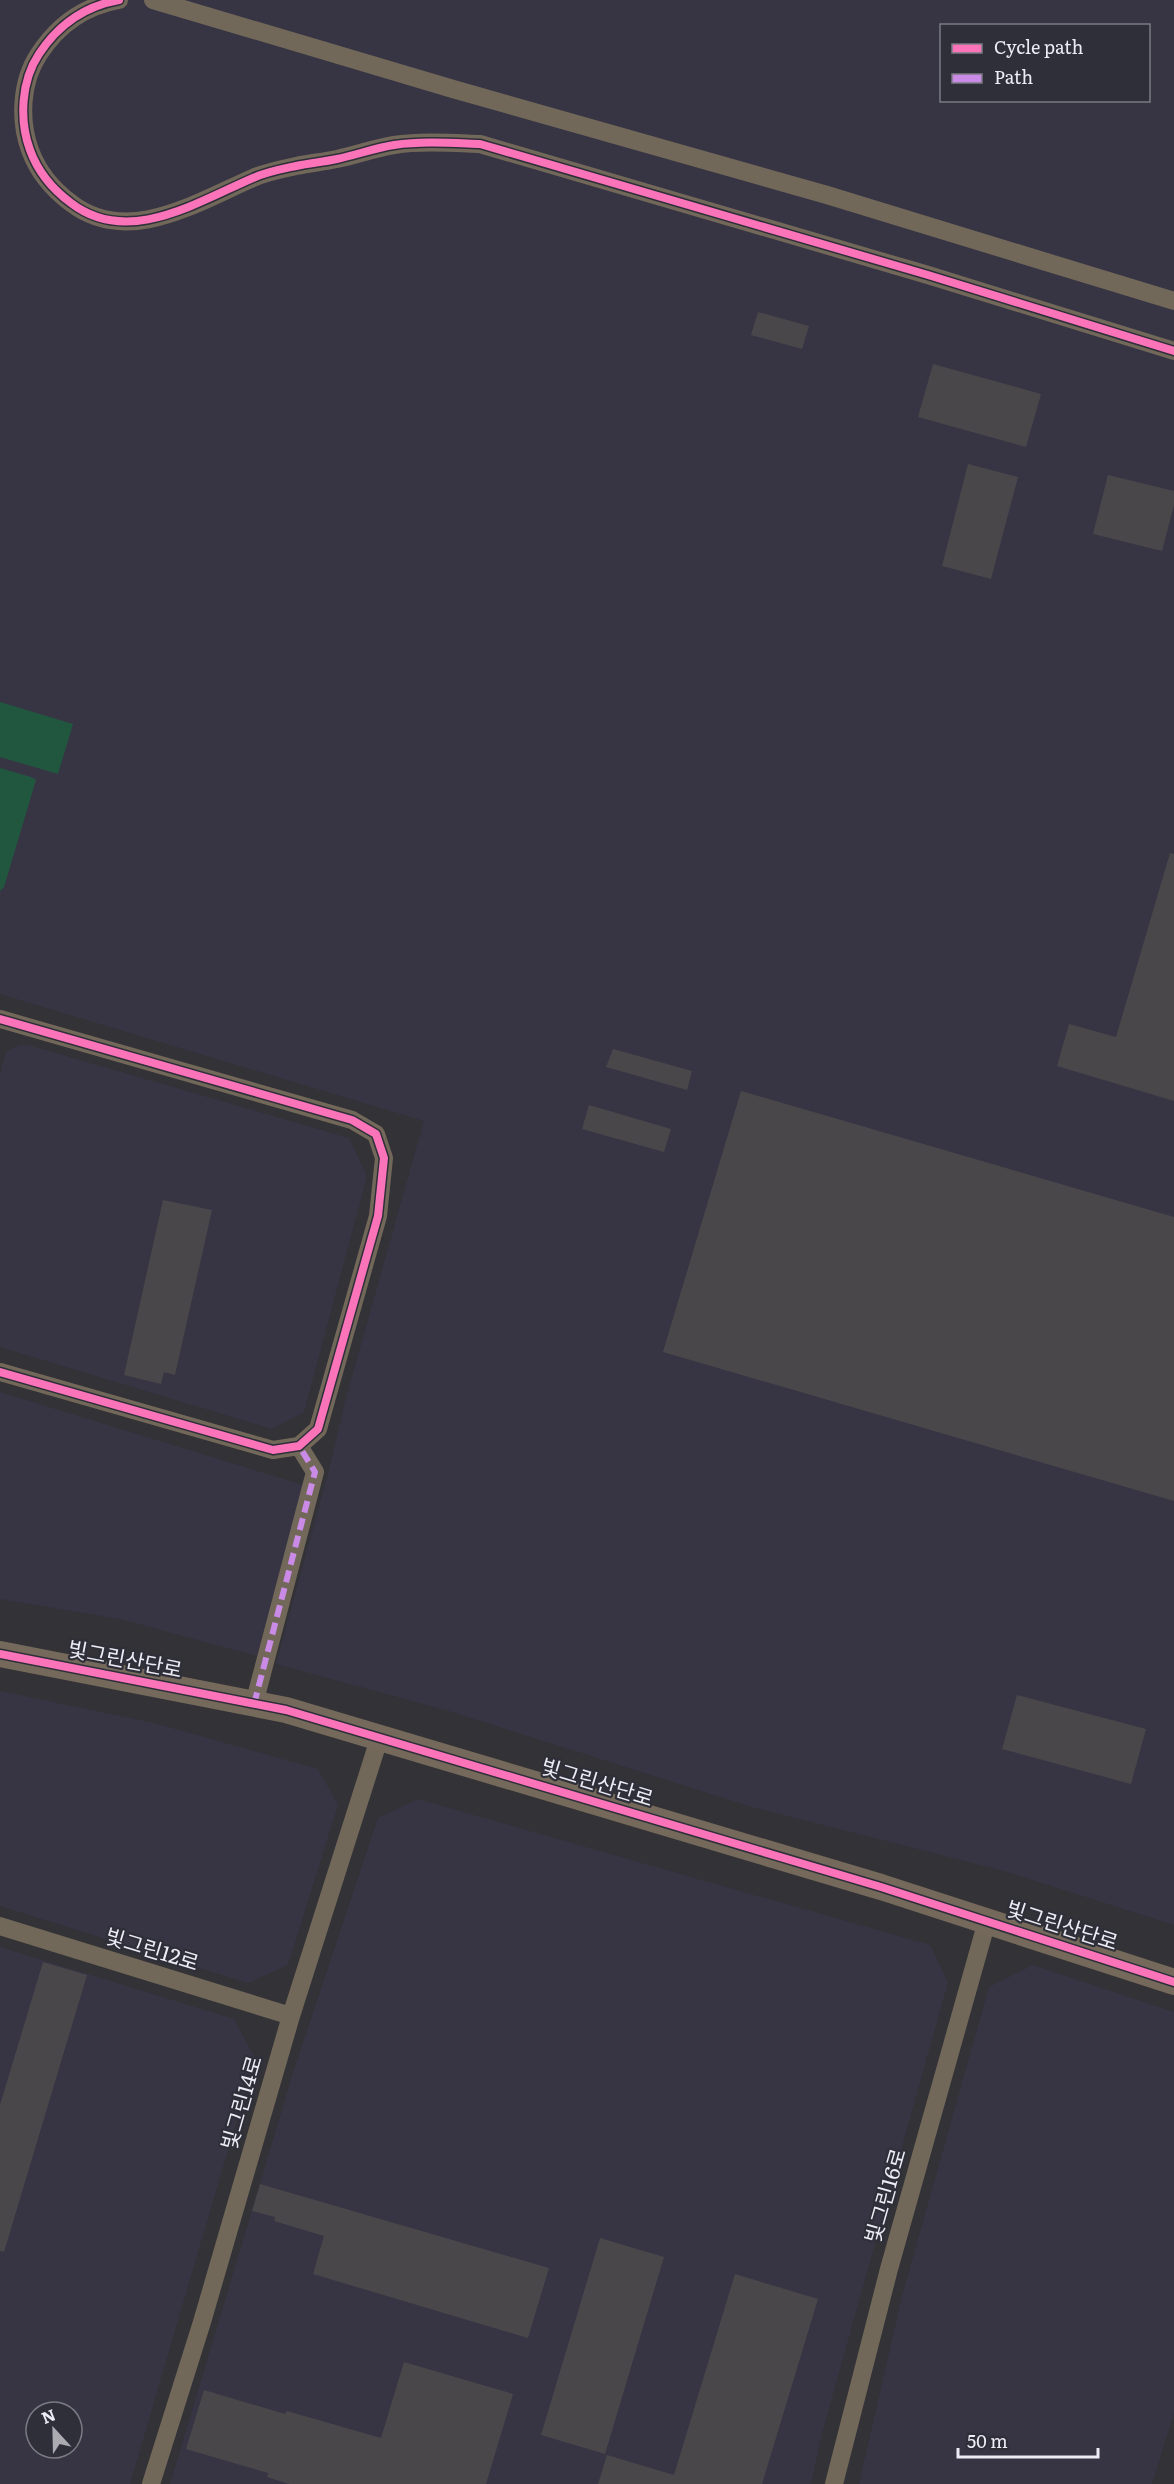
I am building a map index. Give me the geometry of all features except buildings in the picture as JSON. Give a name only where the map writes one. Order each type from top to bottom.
[{"type":"street","points":[[119,0],[90,8],[59,29],[36,58],[25,93],[25,130],[37,165],[60,194],[75,206],[100,218],[127,223],[155,219],[256,177],[298,165],[335,160],[393,145],[434,142],[480,144],[928,274],[1174,351]]},
{"type":"street","points":[[153,0],[453,89],[827,195],[1174,300]]},
{"type":"street","points":[[0,1019],[352,1120],[376,1134],[384,1158],[378,1216],[318,1429],[299,1446],[273,1450],[0,1372]]},
{"type":"street","points":[[254,1704],[315,1473],[299,1446]]},
{"type":"street","name":"빛그린산단로","points":[[0,1654],[286,1710],[880,1887],[1174,1982]]},
{"type":"street","name":"빛그린14로","points":[[151,2484],[202,2322],[291,2016],[380,1737]]},
{"type":"street","name":"빛그린16로","points":[[834,2484],[889,2269],[987,1921]]},
{"type":"street","name":"빛그린12로","points":[[0,1926],[291,2016]]},
{"type":"shaded area","points":[[0,0],[1174,0],[1174,1925],[1004,1871],[752,1807],[449,1711],[276,1664],[330,1466],[347,1394],[424,1121],[0,994]]},
{"type":"shaded area","points":[[19,1045],[28,1045],[349,1138],[367,1176],[304,1412],[272,1429],[0,1347],[0,1074],[6,1052]]},
{"type":"shaded area","points":[[0,1392],[303,1485],[257,1656],[120,1619],[0,1599]]},
{"type":"shaded area","points":[[0,1691],[154,1723],[318,1769],[338,1805],[288,1965],[248,1983],[0,1906]]},
{"type":"shaded area","points":[[418,1799],[930,1945],[948,1982],[821,2437],[811,2484],[170,2484],[293,2073],[378,1818]]},
{"type":"shaded area","points":[[0,1947],[234,2019],[255,2058],[130,2484],[0,2484]]},
{"type":"shaded area","points":[[1033,1965],[1174,2012],[1174,2413],[1152,2484],[859,2484],[902,2296],[989,1987]]},
{"type":"green space","points":[[0,702],[73,724],[58,774],[0,757]]},
{"type":"green space","points":[[0,768],[36,780],[4,887],[0,891]]},
{"type":"marked path","points":[[254,1704],[315,1472],[299,1446]]},
{"type":"cycle path","points":[[119,0],[84,12],[73,18],[55,34],[39,54],[25,88],[24,126],[26,138],[37,166],[58,192],[93,216],[116,221],[139,221],[162,216],[186,208],[263,174],[387,146],[426,143],[480,144],[928,275],[1174,351]]},
{"type":"cycle path","points":[[0,1019],[352,1120],[376,1134],[384,1158],[378,1216],[318,1429],[299,1446],[273,1450],[0,1372]]},
{"type":"cycle path","points":[[0,1654],[286,1710],[881,1887],[1174,1982]]}]
